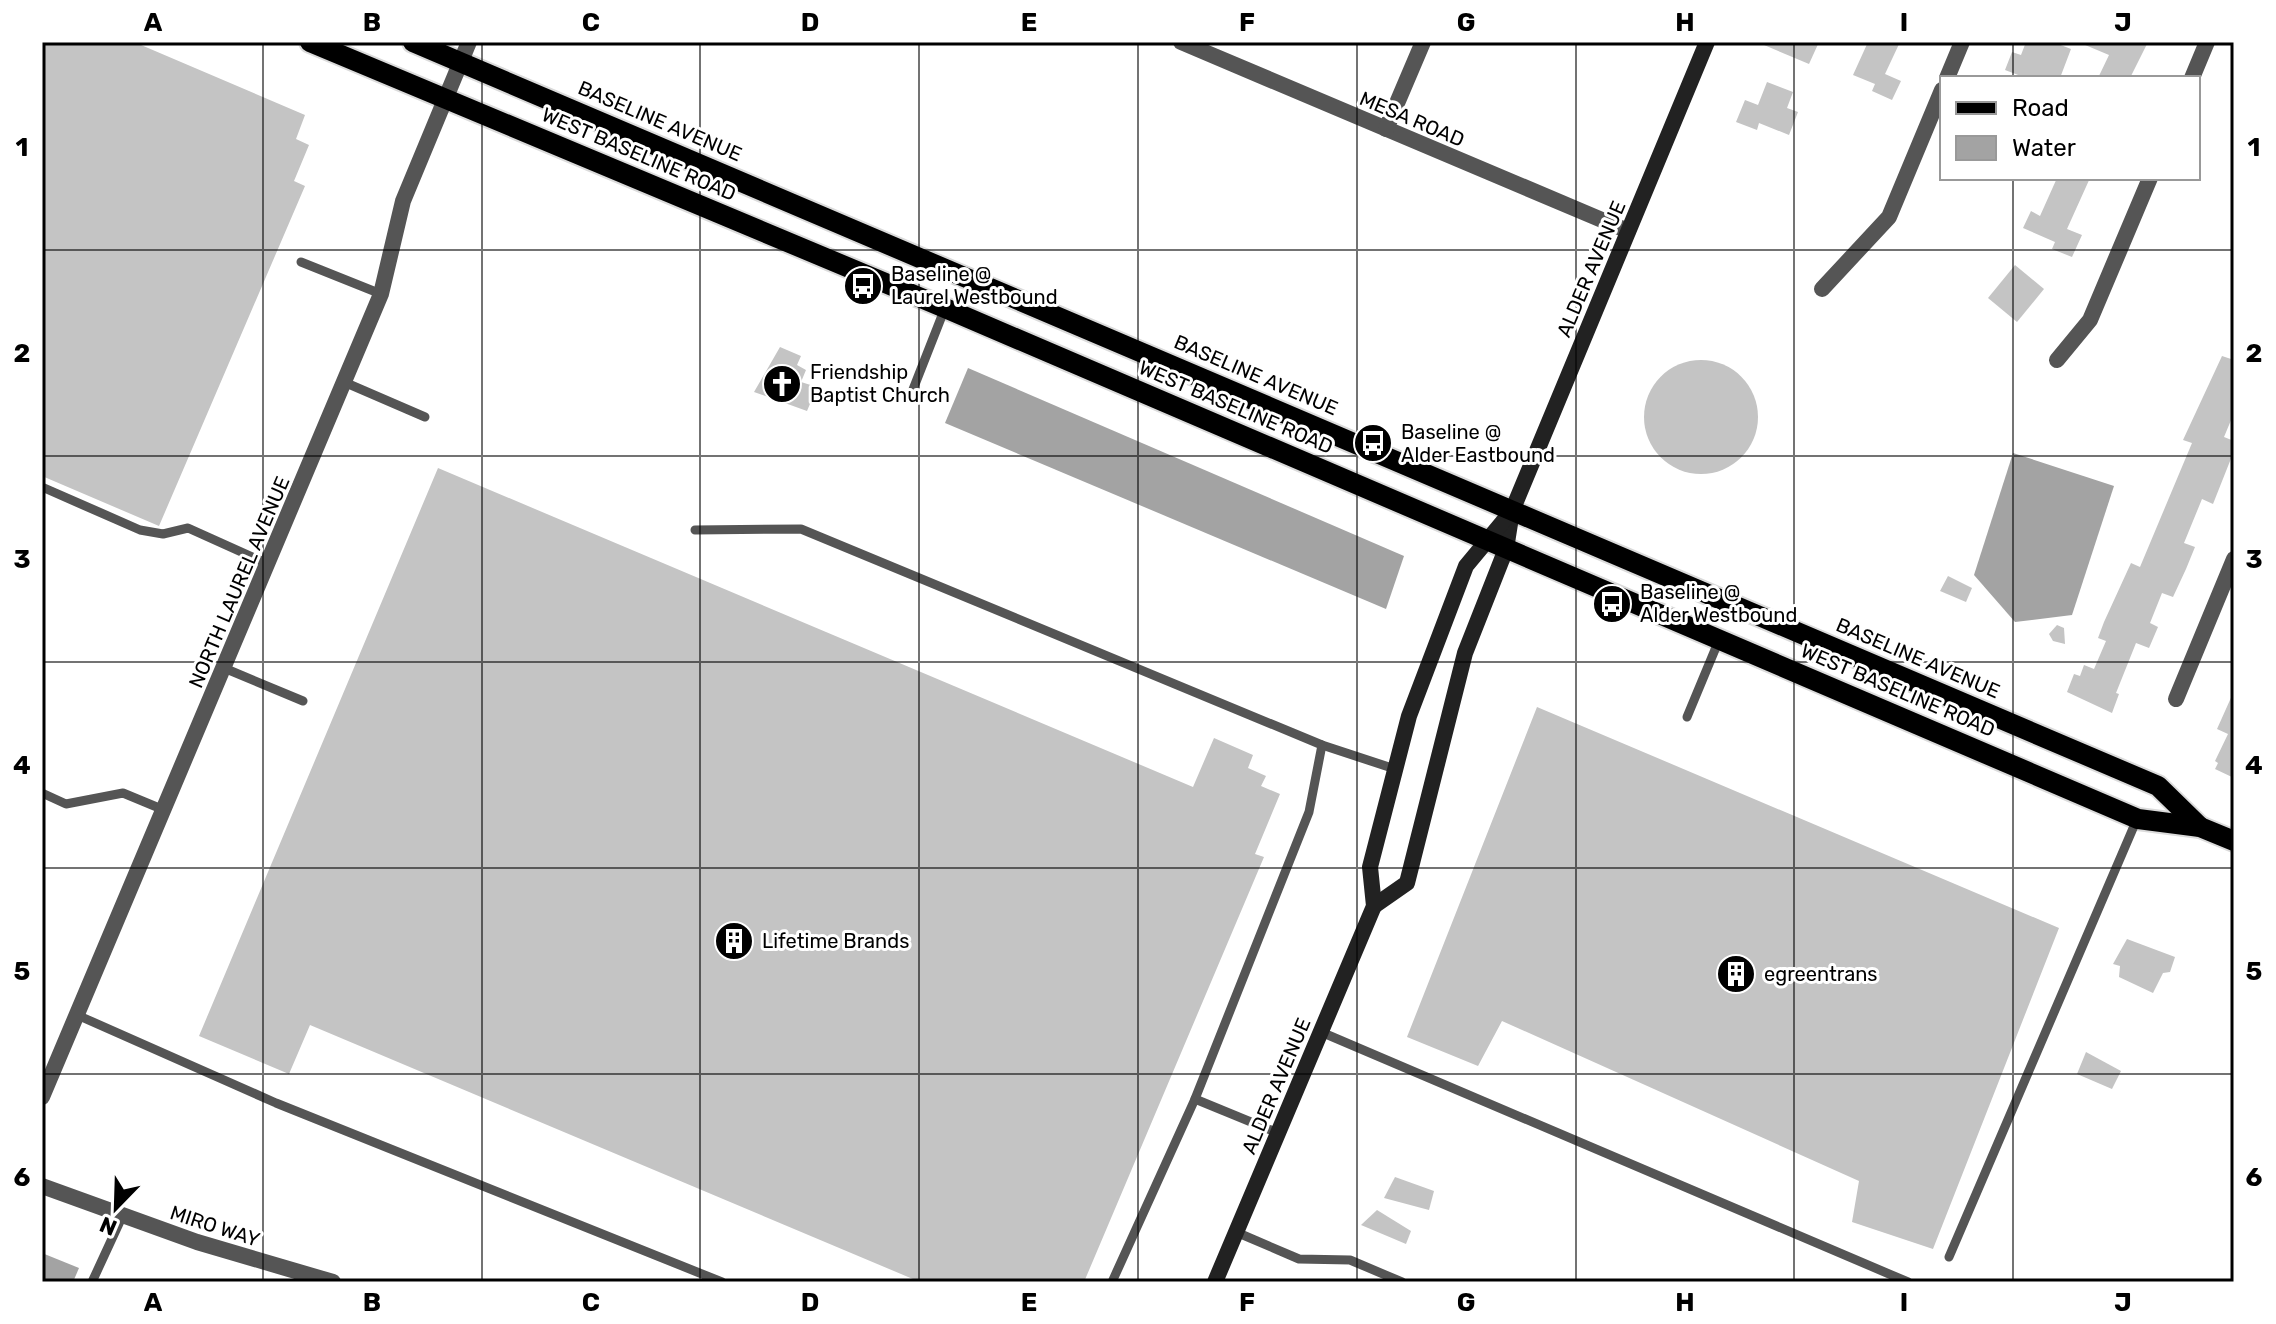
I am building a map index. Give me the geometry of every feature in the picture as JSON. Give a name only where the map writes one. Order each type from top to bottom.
[{"type":"main road","name":"WEST BASELINE ROAD","points":[[310,42],[945,308],[2138,819],[2200,827],[2234,841]]},
{"type":"main road","name":"BASELINE AVENUE","points":[[413,42],[457,69],[1512,511],[2158,786],[2200,827]]},
{"type":"main road","name":"ALDER AVENUE","points":[[1374,906],[1407,883],[1465,653],[1506,549],[1512,511],[1707,42]]},
{"type":"main road","name":"ALDER AVENUE","points":[[1215,1282],[1374,906],[1370,867],[1409,716],[1438,635],[1466,566],[1512,511]]},
{"type":"street","name":"NORTH LAUREL AVENUE","points":[[42,1097],[381,294],[403,201],[469,42]]},
{"type":"street","name":"MESA ROAD","points":[[1181,42],[1628,231]]},
{"type":"street","points":[[1386,129],[1423,42]]},
{"type":"street","points":[[1948,76],[1962,42]]},
{"type":"street","points":[[2193,76],[2207,42]]},
{"type":"street","points":[[1822,289],[1889,217],[1940,95]]},
{"type":"street","points":[[2057,360],[2090,320],[2149,180]]},
{"type":"street","points":[[2176,699],[2234,559]]},
{"type":"street","name":"MIRO WAY","points":[[42,1186],[122,1217],[333,1282]]},
{"type":"lane","points":[[301,262],[381,294]]},
{"type":"lane","points":[[912,392],[945,308]]},
{"type":"lane","points":[[344,382],[425,417]]},
{"type":"lane","points":[[42,487],[140,530],[163,534],[188,528],[268,564]]},
{"type":"lane","points":[[695,530],[801,529],[1322,745],[1395,769]]},
{"type":"lane","points":[[1687,717],[1719,640]]},
{"type":"lane","points":[[224,668],[303,701]]},
{"type":"lane","points":[[1112,1282],[1195,1099],[1309,812],[1322,745]]},
{"type":"lane","points":[[42,793],[66,804],[123,793],[164,810]]},
{"type":"lane","points":[[1949,1257],[2138,819]]},
{"type":"lane","points":[[77,1015],[276,1103],[722,1282]]},
{"type":"lane","points":[[1321,1032],[1908,1282]]},
{"type":"lane","points":[[1195,1099],[1278,1133]]},
{"type":"lane","points":[[92,1282],[122,1217]]},
{"type":"lane","points":[[1236,1232],[1299,1259],[1350,1260],[1402,1282]]},
{"type":"water","points":[[968,368],[1404,556],[1386,609],[945,423]]},
{"type":"water","points":[[2013,453],[2114,486],[2072,615],[2015,622],[1974,575]]},
{"type":"water","points":[[42,1253],[79,1268],[73,1282],[42,1282]]},
{"type":"building","points":[[42,42],[134,42],[305,115],[296,139],[309,145],[294,181],[305,186],[159,526],[42,476]]},
{"type":"building","points":[[1757,42],[1819,42],[1809,64]]},
{"type":"building","points":[[1868,42],[1900,42],[1885,74],[1901,81],[1892,100],[1872,91],[1875,84],[1853,75]]},
{"type":"building","points":[[2026,42],[2053,42],[2071,49],[2061,76],[2021,76],[2005,70],[2012,52],[2021,55]]},
{"type":"building","points":[[2078,42],[2148,42],[2131,76],[2099,76],[2109,55]]},
{"type":"building","points":[[1767,82],[1793,92],[1787,108],[1798,112],[1789,135],[1759,123],[1757,130],[1736,122],[1745,100],[1758,105]]},
{"type":"building","points":[[2056,180],[2089,180],[2067,229],[2082,235],[2072,257],[2052,249],[2055,242],[2023,228],[2031,211],[2040,216]]},
{"type":"building","points":[[2015,265],[2044,289],[2017,322],[1988,298]]},
{"type":"building","points":[[780,347],[801,356],[797,365],[806,370],[801,382],[817,387],[807,411],[754,392]]},
{"type":"building","points":[[2222,356],[2234,360],[2234,413],[2224,437],[2234,441],[2234,451],[2213,504],[2202,499],[2184,543],[2195,547],[2186,569],[2173,597],[2162,593],[2150,623],[2158,627],[2149,648],[2136,643],[2116,693],[2119,694],[2112,713],[2067,692],[2074,674],[2080,676],[2084,665],[2094,669],[2106,641],[2098,638],[2104,622],[2131,563],[2140,567],[2192,443],[2183,440]]},
{"type":"building","points":[[1701,360],[1723,365],[1741,377],[1753,395],[1758,417],[1753,439],[1741,457],[1723,469],[1701,474],[1679,469],[1661,457],[1649,439],[1644,417],[1649,395],[1661,377],[1679,365]]},
{"type":"building","name":"Lifetime Brands","points":[[438,468],[1193,787],[1214,738],[1253,755],[1248,768],[1266,776],[1261,786],[1280,794],[1255,854],[1264,857],[1084,1282],[920,1282],[310,1025],[289,1074],[199,1036]]},
{"type":"building","points":[[1948,576],[1972,588],[1966,602],[1940,591]]},
{"type":"building","points":[[2057,625],[2064,628],[2065,644],[2053,641],[2049,634]]},
{"type":"building","points":[[2234,691],[2234,778],[2215,769],[2218,763],[2215,761],[2228,734],[2217,729]]},
{"type":"building","name":"egreentrans","points":[[1537,707],[2059,928],[1933,1249],[1852,1222],[1859,1181],[1502,1021],[1478,1066],[1407,1037]]},
{"type":"building","points":[[2127,939],[2175,957],[2170,972],[2163,973],[2153,993],[2119,977],[2120,966],[2113,964]]},
{"type":"building","points":[[2086,1052],[2121,1071],[2112,1089],[2077,1074]]},
{"type":"building","points":[[1395,1177],[1434,1191],[1429,1210],[1384,1198]]},
{"type":"building","points":[[1377,1210],[1411,1231],[1406,1244],[1361,1225]]},
{"type":"place","name":"Baseline @ Laurel Westbound","points":[[863,286]]},
{"type":"place","name":"Friendship Baptist Church","points":[[782,384]]},
{"type":"place","name":"Baseline @ Alder Eastbound","points":[[1373,443]]},
{"type":"place","name":"Baseline @ Alder Westbound","points":[[1612,604]]},
{"type":"place","name":"Lifetime Brands","points":[[734,941]]},
{"type":"place","name":"egreentrans","points":[[1736,974]]}]
